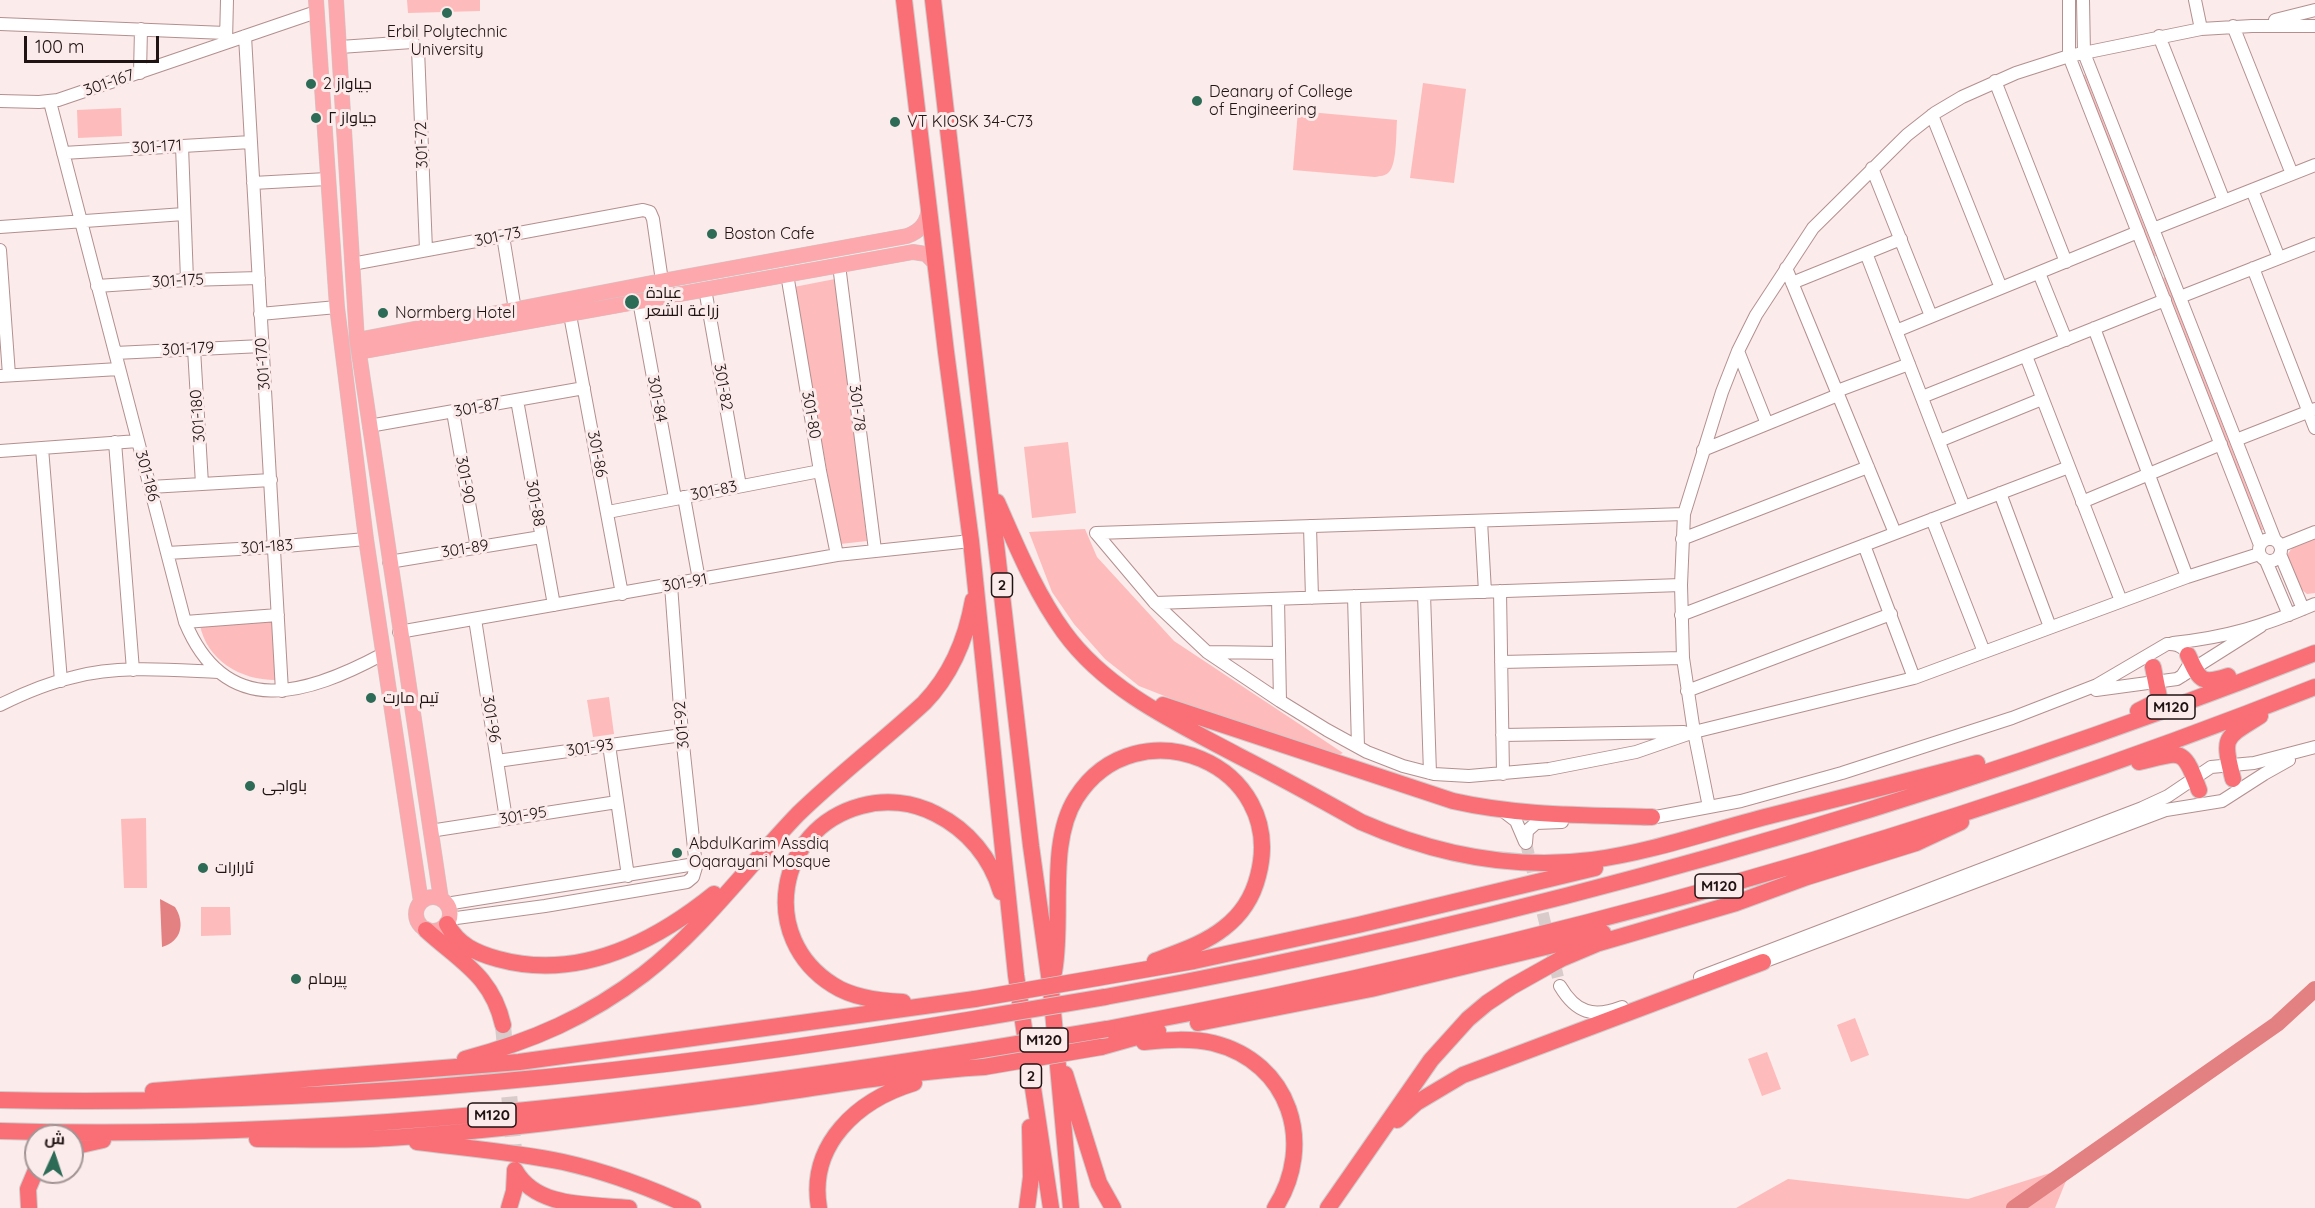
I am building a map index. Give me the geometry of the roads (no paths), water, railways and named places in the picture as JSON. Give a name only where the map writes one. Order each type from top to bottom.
[{"type":"highway","name":"2","points":[[904,0],[976,584],[1016,975],[1051,1208]]},
{"type":"highway","name":"2","points":[[933,0],[1031,846],[1051,990],[1071,1208]]},
{"type":"highway","points":[[907,29],[922,34],[930,32],[936,26]]},
{"type":"highway","points":[[991,488],[1027,570],[1052,614],[1065,634],[1116,683],[1146,705],[1194,733],[1361,822],[1415,844],[1475,858],[1531,863],[1593,860],[1656,847],[1980,762],[2026,758]]},
{"type":"highway","points":[[438,1066],[528,1040],[567,1023],[618,994],[671,950],[802,810],[918,709],[937,689],[961,648],[976,584]]},
{"type":"highway","points":[[2192,667],[2201,679],[2210,681],[2250,669],[2309,656]]},
{"type":"highway","name":"M120","points":[[0,1100],[184,1100],[298,1097],[457,1086],[624,1068],[915,1029],[1105,997],[1297,959],[1562,896],[1753,844],[2026,758],[2309,656]]},
{"type":"highway","points":[[2086,737],[2154,703],[2159,697],[2156,679]]},
{"type":"highway","points":[[1116,683],[1177,711],[1452,801],[1540,814],[1652,817]]},
{"type":"highway","name":"M120","points":[[0,1131],[183,1132],[388,1123],[540,1110],[982,1058],[1107,1029],[1314,988],[1574,925],[1746,879],[2091,770],[2315,687]]},
{"type":"highway","points":[[2091,770],[2176,754],[2212,772],[2232,733],[2292,696]]},
{"type":"highway","points":[[35,1101],[438,1066],[468,1067],[519,1062],[975,999],[1097,978],[1132,970],[1205,941],[1225,928],[1244,907],[1257,881],[1262,850],[1258,819],[1245,792],[1218,767],[1199,757],[1160,750],[1130,754],[1103,769],[1076,798],[1065,824],[1060,844],[1059,932],[1051,990]]},
{"type":"highway","points":[[1101,1047],[1140,1034],[1309,1002],[1446,972],[1687,911],[1916,843],[2026,791]]},
{"type":"highway","points":[[975,999],[941,998],[902,1002],[866,998],[835,987],[803,959],[791,934],[786,901],[791,868],[805,842],[826,821],[852,808],[882,802],[926,809],[954,825],[978,848],[989,862],[996,877],[1001,892],[1006,938],[1016,975]]},
{"type":"highway","points":[[1132,970],[1157,969],[1491,893],[1737,831],[1812,807]]},
{"type":"highway","points":[[446,911],[457,939],[468,948],[507,962],[546,966],[595,960],[644,941],[668,927],[723,886],[778,835]]},
{"type":"highway","points":[[1328,1208],[1417,1079],[1448,1040],[1486,1003],[1560,959],[1599,943],[1736,903],[1807,877]]},
{"type":"highway","points":[[426,930],[482,979],[496,1001],[503,1025]]},
{"type":"highway","points":[[1363,1159],[1408,1110],[1463,1075],[1763,962]]},
{"type":"highway","points":[[183,1132],[239,1140],[389,1138],[565,1121],[748,1098],[944,1069],[982,1058],[1171,1040],[1204,1042],[1237,1052],[1264,1071],[1285,1101],[1294,1135],[1292,1172],[1286,1190],[1275,1208]]},
{"type":"highway","points":[[1055,1042],[1094,1169],[1113,1208]]},
{"type":"highway","points":[[1027,1045],[1032,1165],[1027,1208]]},
{"type":"highway","points":[[819,1208],[818,1185],[824,1155],[836,1134],[851,1116],[870,1101],[892,1089],[982,1058]]},
{"type":"highway","points":[[84,1144],[133,1133]]},
{"type":"highway","points":[[389,1138],[563,1162],[614,1176],[693,1208]]},
{"type":"highway","points":[[509,1208],[514,1191],[515,1166],[526,1188],[550,1201],[628,1208]]},
{"type":"highway","points":[[29,1208],[28,1190],[30,1184]]},
{"type":"main road","points":[[336,0],[358,346],[399,632],[430,831],[446,911],[436,931],[426,930],[417,920],[416,911],[421,902],[430,898],[446,911]]},
{"type":"main road","points":[[316,6],[337,308],[366,539],[421,902]]},
{"type":"main road","points":[[377,343],[515,310],[907,236],[923,226],[927,220],[929,207]]},
{"type":"main road","points":[[358,346],[570,315],[639,300],[919,252],[926,254],[935,263]]},
{"type":"street","points":[[0,24],[141,29],[226,38],[227,0]]},
{"type":"street","points":[[2069,0],[2069,56],[2262,553],[2289,615]]},
{"type":"street","points":[[2083,0],[2084,53],[2303,609]]},
{"type":"street","points":[[2195,0],[2201,29]]},
{"type":"street","name":"301-167","points":[[0,101],[50,102],[140,73],[226,38],[245,36],[316,6]]},
{"type":"street","points":[[2252,26],[2315,10]]},
{"type":"street","points":[[2233,26],[2292,174]]},
{"type":"street","points":[[1709,807],[1694,732],[1683,658],[1680,585],[1684,514],[1703,450],[1738,351],[1756,315],[1814,228],[1872,168],[1932,115],[1995,81],[2069,56],[2201,29],[2233,26],[2314,28]]},
{"type":"street","points":[[140,73],[141,29]]},
{"type":"street","name":"301-170","points":[[245,36],[282,691]]},
{"type":"street","points":[[2159,36],[2224,201]]},
{"type":"street","name":"301-72","points":[[340,47],[412,42],[418,49],[426,250]]},
{"type":"street","points":[[1995,81],[2066,261]]},
{"type":"street","name":"301-186","points":[[50,102],[185,622],[199,651],[218,672],[244,685],[262,690],[282,691],[333,679],[383,654]]},
{"type":"street","points":[[1932,115],[2001,288]]},
{"type":"street","name":"301-171","points":[[63,153],[251,142]]},
{"type":"street","points":[[182,146],[187,280]]},
{"type":"street","points":[[2153,229],[2315,165]]},
{"type":"street","points":[[1872,168],[1931,316]]},
{"type":"street","points":[[253,183],[327,179]]},
{"type":"street","points":[[2252,190],[2279,258]]},
{"type":"street","name":"301-73","points":[[352,264],[643,210],[650,212],[653,219],[662,281]]},
{"type":"street","points":[[0,227],[184,214]]},
{"type":"street","points":[[1896,331],[2138,232]]},
{"type":"street","points":[[503,236],[515,310]]},
{"type":"street","points":[[1792,283],[1900,239]]},
{"type":"street","points":[[2180,297],[2315,244]]},
{"type":"street","points":[[0,250],[5,376],[119,369]]},
{"type":"street","points":[[1866,253],[1964,507]]},
{"type":"street","points":[[2152,268],[2166,263]]},
{"type":"street","name":"301-78","points":[[839,265],[874,550]]},
{"type":"street","points":[[1786,268],[1895,533]]},
{"type":"street","points":[[2253,268],[2312,410],[2315,428]]},
{"type":"street","points":[[2039,273],[2066,340]]},
{"type":"street","name":"301-80","points":[[787,274],[820,471],[837,555]]},
{"type":"street","name":"301-175","points":[[97,286],[259,278]]},
{"type":"street","name":"301-82","points":[[705,289],[740,486]]},
{"type":"street","name":"301-84","points":[[639,300],[699,580]]},
{"type":"street","points":[[1922,398],[2164,300]]},
{"type":"street","points":[[260,314],[337,308]]},
{"type":"street","name":"301-86","points":[[570,315],[622,594]]},
{"type":"street","points":[[2094,328],[2187,577]]},
{"type":"street","name":"301-179","points":[[115,353],[262,346]]},
{"type":"street","name":"301-180","points":[[194,349],[202,484]]},
{"type":"street","points":[[1738,351],[1767,424]]},
{"type":"street","points":[[2026,356],[2121,601]]},
{"type":"street","points":[[1703,450],[1909,364]]},
{"type":"street","name":"301-87","points":[[369,426],[584,388]]},
{"type":"street","points":[[1939,441],[2042,399]]},
{"type":"street","name":"301-88","points":[[517,400],[554,605]]},
{"type":"street","points":[[2236,440],[2312,410]]},
{"type":"street","name":"301-90","points":[[453,412],[477,548]]},
{"type":"street","points":[[0,451],[138,441]]},
{"type":"street","points":[[115,442],[133,670]]},
{"type":"street","points":[[2082,502],[2221,444]]},
{"type":"street","points":[[42,448],[60,681]]},
{"type":"street","points":[[1681,615],[2069,466]]},
{"type":"street","points":[[1682,538],[1868,468]]},
{"type":"street","name":"301-83","points":[[608,512],[820,471]]},
{"type":"street","points":[[150,487],[271,480]]},
{"type":"street","points":[[2000,493],[2050,627]]},
{"type":"street","points":[[1684,514],[1096,533],[1155,603],[1207,652],[1280,701],[1358,747],[1403,766],[1430,772],[1469,776],[1550,770],[1636,752],[1694,732],[1914,678],[2187,577],[2262,553]]},
{"type":"street","points":[[1932,519],[1984,652]]},
{"type":"street","points":[[1481,521],[1485,592]]},
{"type":"street","points":[[1310,526],[1312,598]]},
{"type":"street","points":[[2278,547],[2315,532]]},
{"type":"street","name":"301-89","points":[[389,562],[541,537]]},
{"type":"street","name":"301-183","points":[[168,553],[366,539]]},
{"type":"street","points":[[2262,553],[2267,540],[2278,547]]},
{"type":"street","name":"301-91","points":[[399,632],[837,555],[971,541]]},
{"type":"street","points":[[1864,545],[1914,678]]},
{"type":"street","points":[[2262,553],[2274,561],[2278,547]]},
{"type":"street","name":"301-92","points":[[670,585],[695,864]]},
{"type":"street","points":[[1155,603],[1680,585]]},
{"type":"street","points":[[1500,591],[1503,774]]},
{"type":"street","points":[[1424,594],[1430,772]]},
{"type":"street","points":[[1354,596],[1358,747]]},
{"type":"street","points":[[1278,599],[1280,701]]},
{"type":"street","points":[[1502,810],[1516,821],[1526,843],[1529,828],[1539,822],[1618,822],[1741,801],[1842,772],[2012,718],[2080,693],[2114,676],[2167,644],[2232,634],[2261,626],[2315,604]]},
{"type":"street","points":[[1687,691],[1891,614]]},
{"type":"street","points":[[185,622],[278,615]]},
{"type":"street","name":"301-96","points":[[475,619],[506,819]]},
{"type":"street","points":[[2080,693],[2156,679],[2175,679],[2261,626]]},
{"type":"street","points":[[2173,643],[2181,647],[2192,667]]},
{"type":"street","points":[[2156,679],[2154,655],[2159,648]]},
{"type":"street","points":[[1207,652],[1279,653]]},
{"type":"street","points":[[1501,662],[1683,658]]},
{"type":"street","points":[[0,705],[35,688],[76,676],[133,670],[218,672]]},
{"type":"street","points":[[1502,735],[1694,732]]},
{"type":"street","name":"301-93","points":[[497,762],[682,735]]},
{"type":"street","points":[[609,746],[628,876]]},
{"type":"street","points":[[1560,986],[1569,1000],[1580,1009],[1597,1013],[1614,1010],[2142,808],[2212,772],[2315,748]]},
{"type":"street","points":[[1763,962],[2166,810],[2222,801],[2264,774],[2315,748]]},
{"type":"street","points":[[2212,772],[2234,788],[2229,796]]},
{"type":"street","points":[[2212,772],[2203,797],[2214,802]]},
{"type":"street","name":"301-95","points":[[430,831],[616,801]]},
{"type":"street","points":[[695,864],[695,874],[687,882],[545,906],[446,911],[695,864]]},
{"type":"waterway","points":[[2014,1208],[2277,1024],[2315,989]]},
{"type":"tunnel","points":[[1526,843],[1560,986]]},
{"type":"tunnel","points":[[503,1025],[515,1162]]},
{"type":"place","name":"Erbil Polytechnic University","points":[[447,13]]},
{"type":"place","name":"جیاواز 2","points":[[311,84]]},
{"type":"place","name":"Deanary of College of Engineering","points":[[1197,101]]},
{"type":"place","name":"جیاواز ٢","points":[[316,118]]},
{"type":"place","name":"VT KIOSK 34-C73","points":[[895,122]]},
{"type":"place","name":"Boston Cafe","points":[[712,234]]},
{"type":"place","name":"عيادة زراعة الشعر","points":[[632,302]]},
{"type":"place","name":"Normberg Hotel","points":[[383,313]]},
{"type":"place","name":"تيم مارت","points":[[371,698]]},
{"type":"place","name":"باواجی","points":[[250,786]]},
{"type":"place","name":"AbdulKarim Assdiq Oqarayani Mosque","points":[[677,853]]},
{"type":"place","name":"ئارارات","points":[[203,868]]},
{"type":"place","name":"پیرمام","points":[[296,979]]}]
